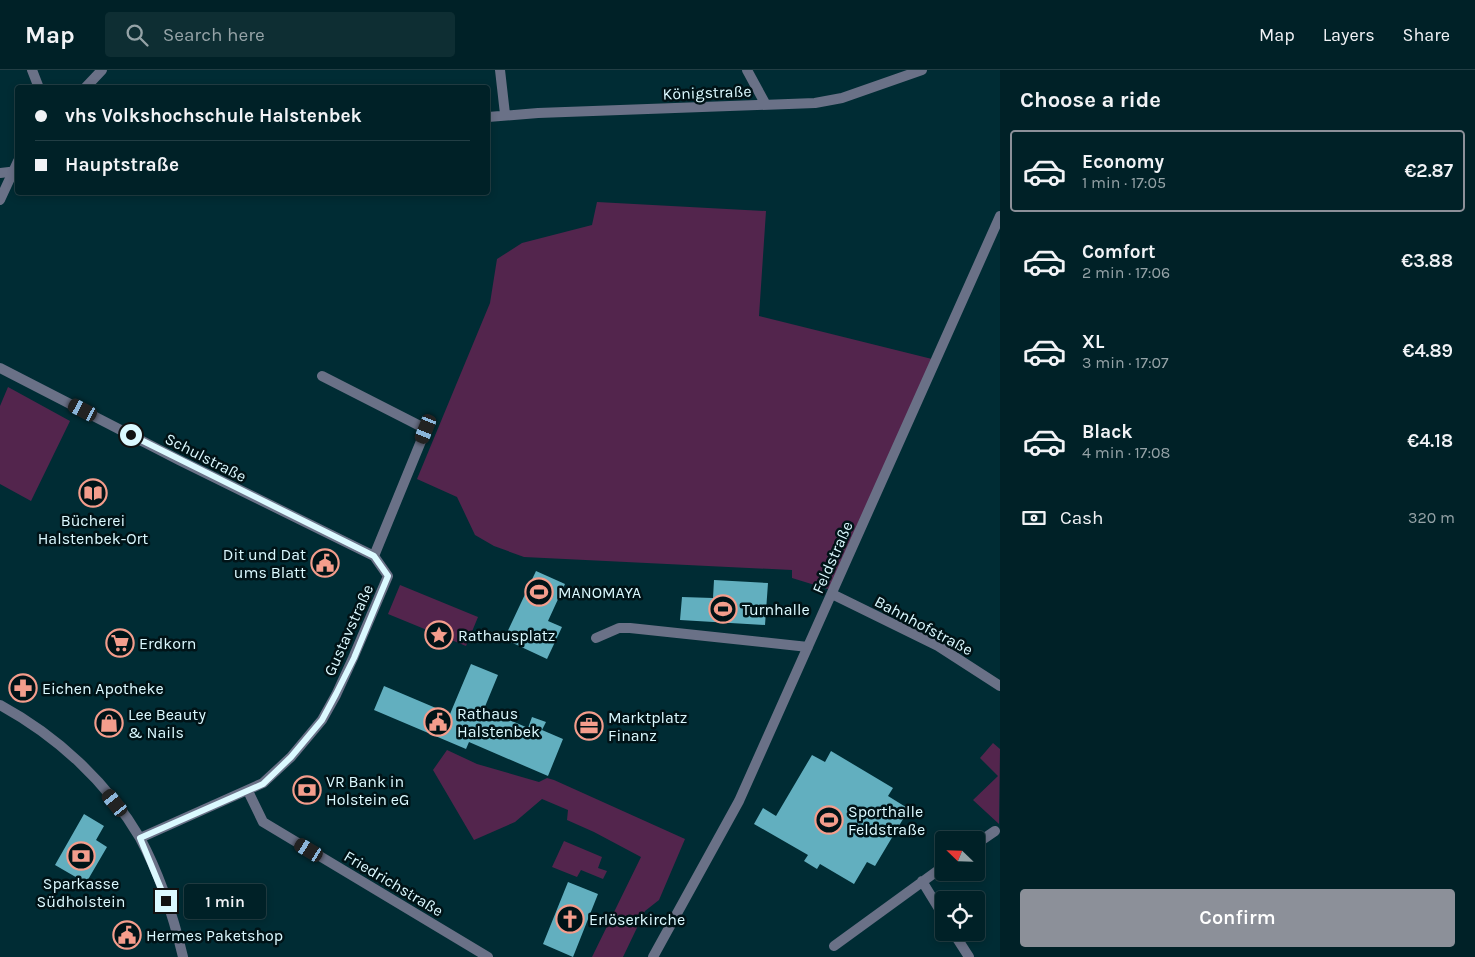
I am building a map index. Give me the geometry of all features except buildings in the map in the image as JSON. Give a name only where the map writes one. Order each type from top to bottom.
[{"type":"street","points":[[32,70],[38,85]]},
{"type":"street","points":[[88,85],[102,70]]},
{"type":"street","points":[[500,70],[505,114]]},
{"type":"street","points":[[747,70],[766,105]]},
{"type":"street","name":"Königstraße","points":[[490,117],[505,114],[815,103],[842,98],[922,70]]},
{"type":"street","points":[[0,173],[15,171]]},
{"type":"street","points":[[0,200],[15,171]]},
{"type":"street","name":"Feldstraße","points":[[653,957],[739,801],[1000,216]]},
{"type":"street","name":"Schulstraße","points":[[0,368],[179,460],[374,556]]},
{"type":"street","points":[[322,376],[426,429],[374,556]]},
{"type":"street","name":"Gustavstraße","points":[[140,838],[263,784],[291,757],[322,720],[354,658],[388,576],[374,556]]},
{"type":"street","name":"Bahnhofstraße","points":[[832,594],[938,646],[1000,686]]},
{"type":"street","points":[[596,638],[619,628],[630,628],[808,647]]},
{"type":"street","points":[[0,705],[26,719],[69,752],[115,803],[140,838],[155,871],[174,923],[183,957]]},
{"type":"street","name":"Friedrichstraße","points":[[248,791],[262,822],[488,957]]},
{"type":"street","points":[[985,838],[996,831]]},
{"type":"street","points":[[834,946],[935,873]]},
{"type":"street","points":[[922,882],[935,903]]},
{"type":"street","points":[[959,941],[969,957]]},
{"type":"shaded area","points":[[597,202],[766,211],[759,316],[936,360],[831,590],[792,578],[792,570],[524,557],[494,546],[475,535],[457,497],[417,479],[490,303],[497,259],[522,243],[592,225]]},
{"type":"shaded area","points":[[8,387],[70,421],[31,501],[0,484],[0,406]]},
{"type":"shaded area","points":[[400,585],[478,617],[466,646],[388,614]]},
{"type":"shaded area","points":[[993,743],[1000,749],[999,824],[973,800],[998,776],[980,758]]},
{"type":"shaded area","points":[[447,750],[477,764],[539,782],[547,778],[554,780],[685,839],[659,900],[645,911],[623,957],[592,957],[641,857],[567,820],[568,810],[542,799],[515,822],[474,840],[433,770]]},
{"type":"shaded area","points":[[564,841],[602,857],[598,868],[607,871],[603,879],[581,870],[577,877],[552,867]]},
{"type":"place","name":"Bücherei Halstenbek-Ort","points":[[93,493]]},
{"type":"place","name":"Dit und Dat ums Blatt","points":[[325,563]]},
{"type":"place","name":"MANOMAYA","points":[[539,592]]},
{"type":"place","name":"Turnhalle","points":[[723,609]]},
{"type":"place","name":"Rathausplatz","points":[[439,635]]},
{"type":"place","name":"Erdkorn","points":[[120,643]]},
{"type":"place","name":"Eichen Apotheke","points":[[23,688]]},
{"type":"place","name":"Rathaus Halstenbek","points":[[438,722]]},
{"type":"place","name":"Lee Beauty & Nails","points":[[109,723]]},
{"type":"place","name":"Marktplatz Finanz","points":[[589,726]]},
{"type":"place","name":"VR Bank in Holstein eG","points":[[307,790]]},
{"type":"place","name":"Sporthalle Feldstraße","points":[[829,820]]},
{"type":"place","name":"Sparkasse Südholstein","points":[[81,856]]},
{"type":"place","name":"Erlöserkirche","points":[[570,919]]},
{"type":"place","name":"Hermes Paketshop","points":[[127,935]]},
{"type":"route","points":[[131,435],[374,556],[388,576],[354,658],[336,694],[322,720],[291,757],[263,784],[140,838],[166,901]]}]
